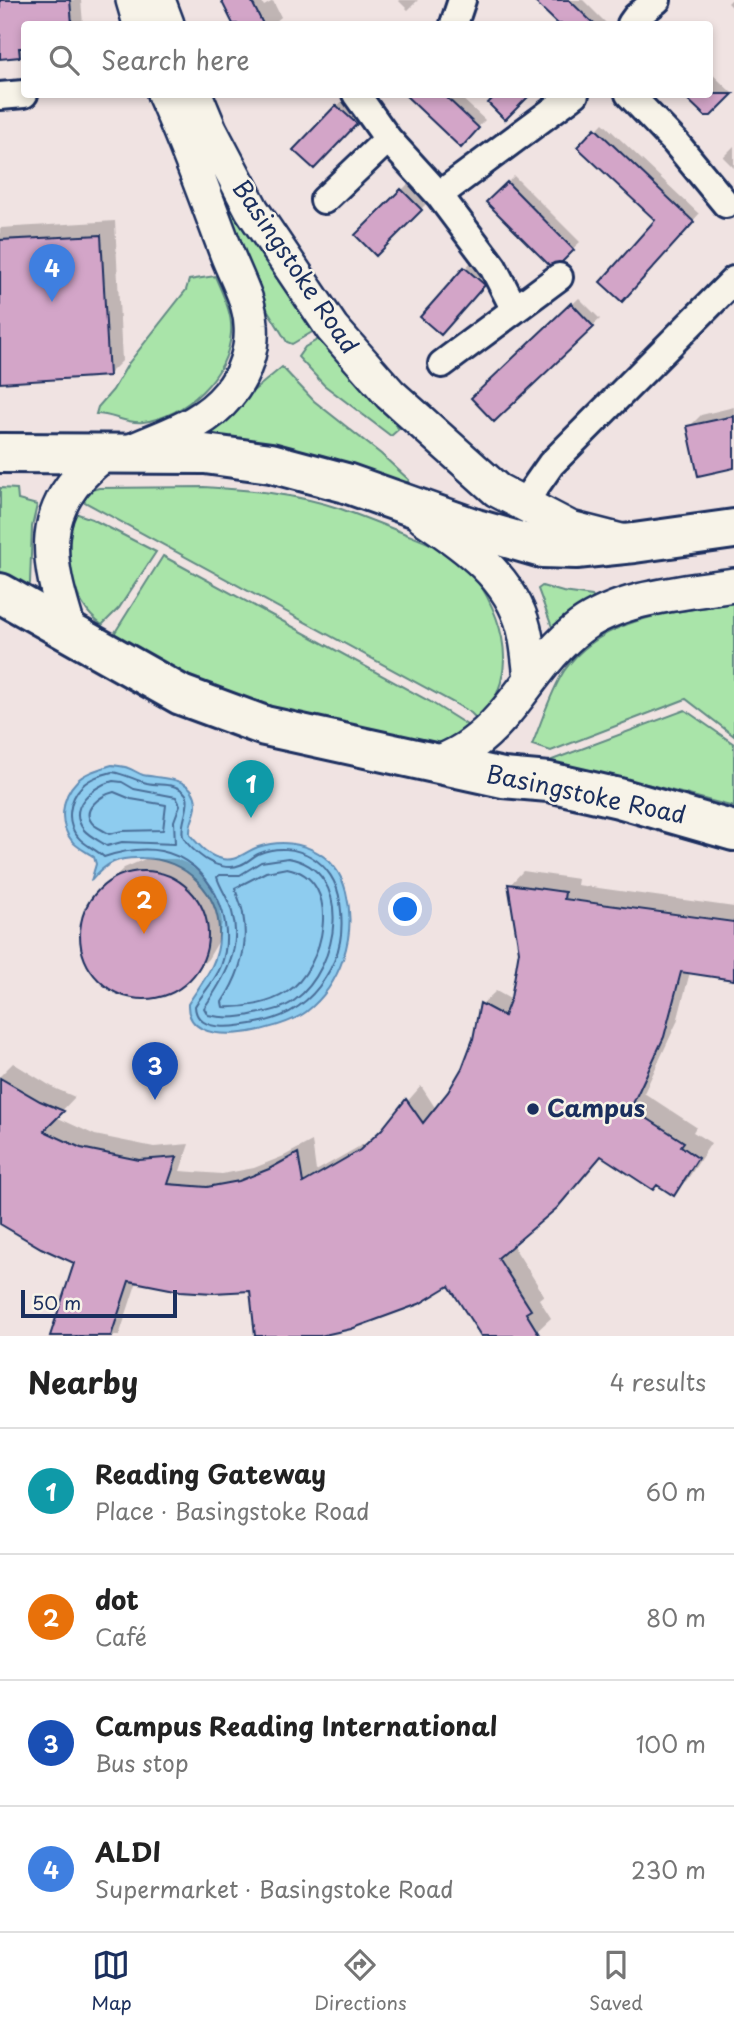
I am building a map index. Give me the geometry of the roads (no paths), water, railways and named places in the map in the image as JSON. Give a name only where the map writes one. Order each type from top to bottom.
[{"type":"highway","points":[[0,453],[113,454]]},
{"type":"highway","name":"Basingstoke Road","points":[[113,454],[205,454],[271,463],[346,483],[514,541],[542,548],[576,549],[634,544],[734,530]]},
{"type":"highway","points":[[0,593],[70,633]]},
{"type":"highway","name":"Basingstoke Road","points":[[70,633],[147,677],[211,708],[289,733],[503,778],[549,782],[619,798],[734,831]]},
{"type":"main road","points":[[133,0],[138,21]]},
{"type":"main road","points":[[158,0],[166,21]]},
{"type":"main road","name":"Basingstoke Road","points":[[70,633],[54,581],[51,542],[54,518],[69,486],[113,454],[195,424],[221,403],[240,377],[251,338],[250,315],[237,276],[166,98]]},
{"type":"main road","name":"Basingstoke Road","points":[[197,98],[215,141],[252,211],[332,328],[390,394],[483,479],[523,504],[570,528],[634,544]]},
{"type":"main road","points":[[404,504],[463,546],[497,577],[524,628],[531,678]]},
{"type":"main road","name":"Basingstoke Road","points":[[438,763],[470,746],[486,733],[531,678],[581,626],[599,616],[646,599],[734,586]]},
{"type":"street","points":[[455,21],[462,0]]},
{"type":"street","points":[[629,14],[657,0]]},
{"type":"street","points":[[0,96],[21,94]]},
{"type":"street","points":[[359,98],[388,139],[439,195],[493,267],[514,308]]},
{"type":"street","points":[[439,195],[570,98]]},
{"type":"street","points":[[633,98],[676,142],[726,204]]},
{"type":"street","points":[[324,200],[388,139]]},
{"type":"street","points":[[442,364],[559,277]]},
{"type":"street","points":[[523,504],[551,464],[734,280]]},
{"type":"water","points":[[112,765],[126,767],[143,775],[176,780],[190,788],[196,803],[190,835],[215,857],[230,860],[258,847],[286,843],[312,850],[333,866],[341,878],[349,908],[347,942],[337,974],[329,988],[306,1012],[277,1025],[237,1034],[202,1029],[192,1019],[188,1004],[208,973],[218,947],[218,921],[207,893],[186,871],[172,864],[142,858],[126,858],[114,862],[102,869],[91,881],[96,864],[94,857],[74,843],[65,827],[63,811],[72,787],[85,775]]},
{"type":"place","name":"ALDI","points":[[52,302]]},
{"type":"place","name":"Reading Gateway","points":[[251,818]]},
{"type":"place","name":"dot","points":[[144,934]]},
{"type":"place","name":"Campus Reading International","points":[[155,1100]]},
{"type":"place","name":"Campus","points":[[533,1109]]}]
